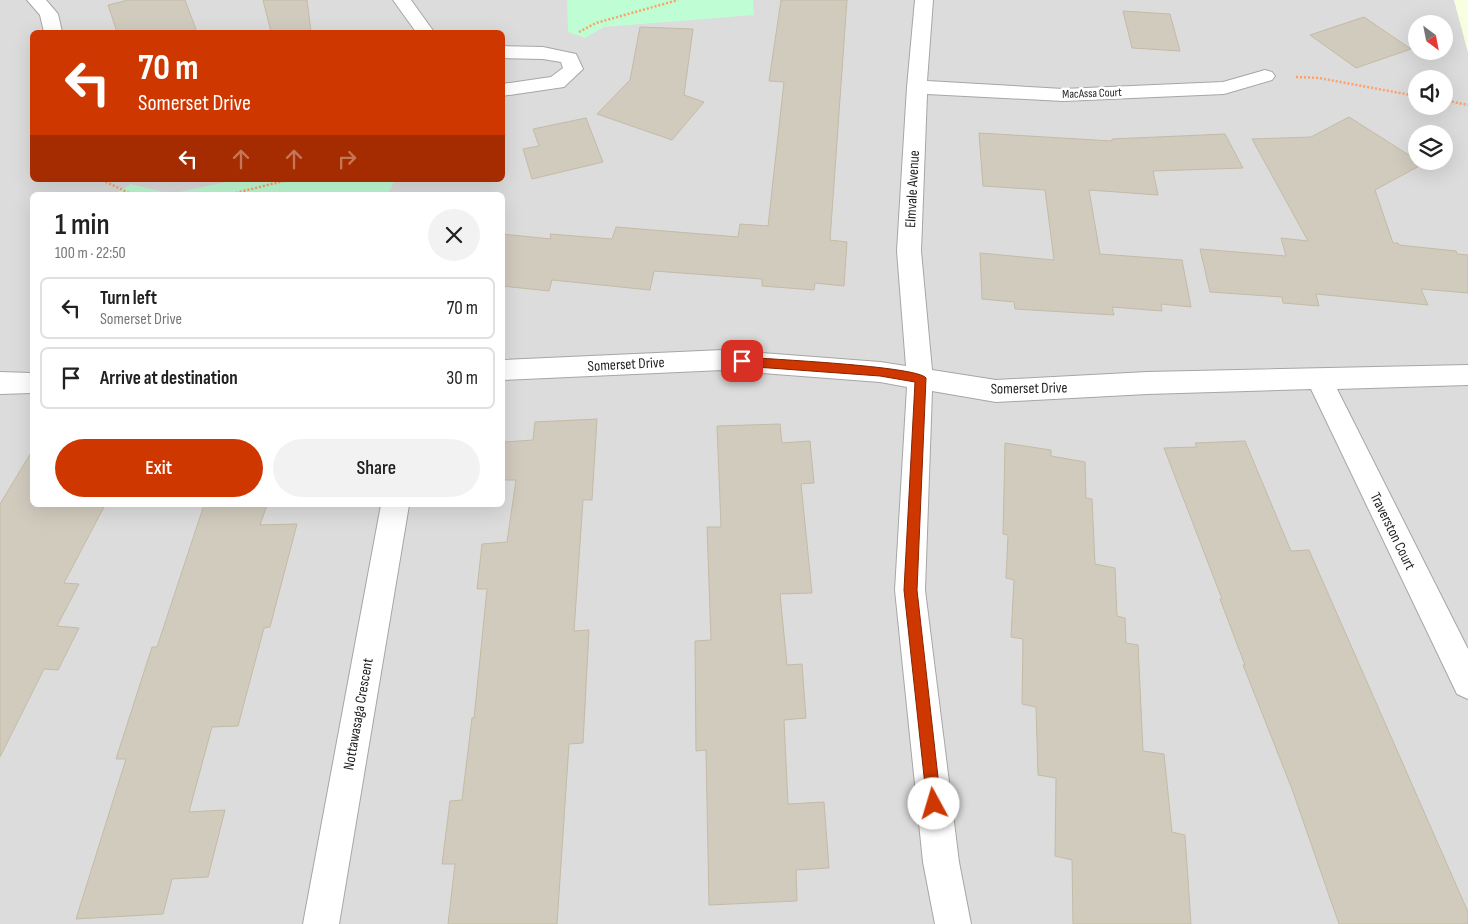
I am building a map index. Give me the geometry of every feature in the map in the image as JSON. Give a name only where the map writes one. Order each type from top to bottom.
[{"type":"street","points":[[36,0],[49,14],[53,30]]},
{"type":"street","points":[[402,0],[424,30]]},
{"type":"street","name":"Elmvale Avenue","points":[[920,378],[909,251],[917,87],[924,0]]},
{"type":"street","points":[[505,52],[543,53],[569,58],[573,69],[558,83],[505,90]]},
{"type":"street","name":"MacAssa Court","points":[[917,87],[1063,94],[1224,88],[1265,76]]},
{"type":"street","name":"Somerset Drive","points":[[505,370],[723,360],[880,372],[996,391],[1147,383],[1468,374]]},
{"type":"street","points":[[920,378],[910,590],[940,862],[953,924]]},
{"type":"street","name":"Traverston Court","points":[[1319,379],[1468,683]]},
{"type":"street","points":[[0,383],[30,383]]},
{"type":"street","name":"Nottawasaga Crescent","points":[[321,924],[395,507]]},
{"type":"path","points":[[543,53],[596,23],[678,0]]},
{"type":"path","points":[[1265,76],[1319,78],[1408,95]]},
{"type":"path","points":[[1453,102],[1468,105]]},
{"type":"path","points":[[106,182],[127,192]]},
{"type":"path","points":[[240,192],[278,182]]},
{"type":"shaded area","points":[[0,0],[1454,0],[1468,52],[1468,924],[0,924]]},
{"type":"shaded area","points":[[1454,0],[1468,0],[1468,52]]},
{"type":"green space","points":[[567,0],[753,0],[754,15],[604,27],[585,38],[568,32]]},
{"type":"green space","points":[[227,182],[394,182],[389,192],[179,192]]},
{"type":"green space","points":[[131,184],[162,192],[118,192]]},
{"type":"building","points":[[128,0],[185,0],[196,30],[116,30],[108,5]]},
{"type":"building","points":[[263,0],[307,0],[311,30],[270,30]]},
{"type":"building","points":[[781,0],[847,0],[830,240],[847,242],[844,286],[815,283],[814,290],[762,286],[762,279],[654,271],[650,290],[552,280],[549,291],[505,286],[505,234],[551,239],[550,234],[612,239],[616,227],[738,237],[740,224],[768,226],[784,82],[769,81]]},
{"type":"building","points":[[1123,11],[1170,14],[1180,51],[1132,48]]},
{"type":"building","points":[[1364,17],[1408,47],[1408,50],[1356,68],[1310,35]]},
{"type":"building","points":[[640,27],[693,29],[684,95],[704,102],[672,140],[597,114],[630,80]]},
{"type":"building","points":[[1349,117],[1408,154],[1408,170],[1412,170],[1375,190],[1393,243],[1456,251],[1457,254],[1468,255],[1468,293],[1421,289],[1428,305],[1316,294],[1319,306],[1283,303],[1282,297],[1210,292],[1200,249],[1286,256],[1281,238],[1308,241],[1252,139],[1311,137]]},
{"type":"building","points":[[586,118],[603,162],[532,179],[523,149],[539,146],[533,129]]},
{"type":"building","points":[[979,133],[1112,141],[1112,139],[1225,134],[1243,168],[1153,171],[1158,195],[1089,190],[1100,254],[1182,260],[1191,307],[1161,304],[1162,311],[1112,307],[1114,315],[1015,309],[1014,302],[982,299],[980,253],[1054,260],[1045,190],[983,186]]},
{"type":"building","points":[[597,419],[592,500],[583,500],[574,631],[589,630],[583,743],[569,744],[557,924],[448,924],[455,864],[442,864],[450,801],[462,800],[472,718],[474,718],[487,589],[477,589],[482,544],[507,542],[516,480],[505,480],[505,442],[533,440],[535,422]]},
{"type":"building","points":[[780,424],[782,443],[810,441],[814,483],[801,484],[812,593],[780,594],[787,665],[802,664],[806,718],[784,720],[788,804],[824,802],[829,868],[796,870],[797,901],[709,905],[706,750],[696,751],[695,641],[711,640],[707,527],[721,527],[717,426]]},
{"type":"building","points":[[1245,441],[1291,551],[1309,550],[1468,912],[1468,924],[1339,924],[1292,789],[1243,665],[1245,665],[1220,599],[1222,599],[1164,448],[1197,447],[1195,443]]},
{"type":"building","points":[[1005,443],[1051,450],[1051,456],[1085,462],[1086,498],[1092,499],[1095,564],[1115,568],[1117,616],[1125,618],[1126,643],[1138,645],[1143,751],[1164,754],[1172,832],[1185,835],[1191,924],[1073,924],[1072,860],[1055,856],[1056,778],[1038,775],[1036,707],[1022,704],[1023,639],[1011,637],[1014,580],[1006,578],[1008,535],[1003,534]]},
{"type":"building","points":[[30,454],[30,507],[104,507],[64,583],[79,584],[57,626],[79,628],[58,670],[44,669],[0,757],[0,504]]},
{"type":"building","points":[[203,507],[266,507],[260,525],[297,524],[270,627],[264,628],[238,726],[212,727],[189,812],[225,810],[208,877],[172,879],[163,914],[76,919],[126,759],[116,759],[152,647],[157,647]]},
{"type":"route","points":[[742,361],[880,372],[920,378],[910,590],[934,804]]}]
